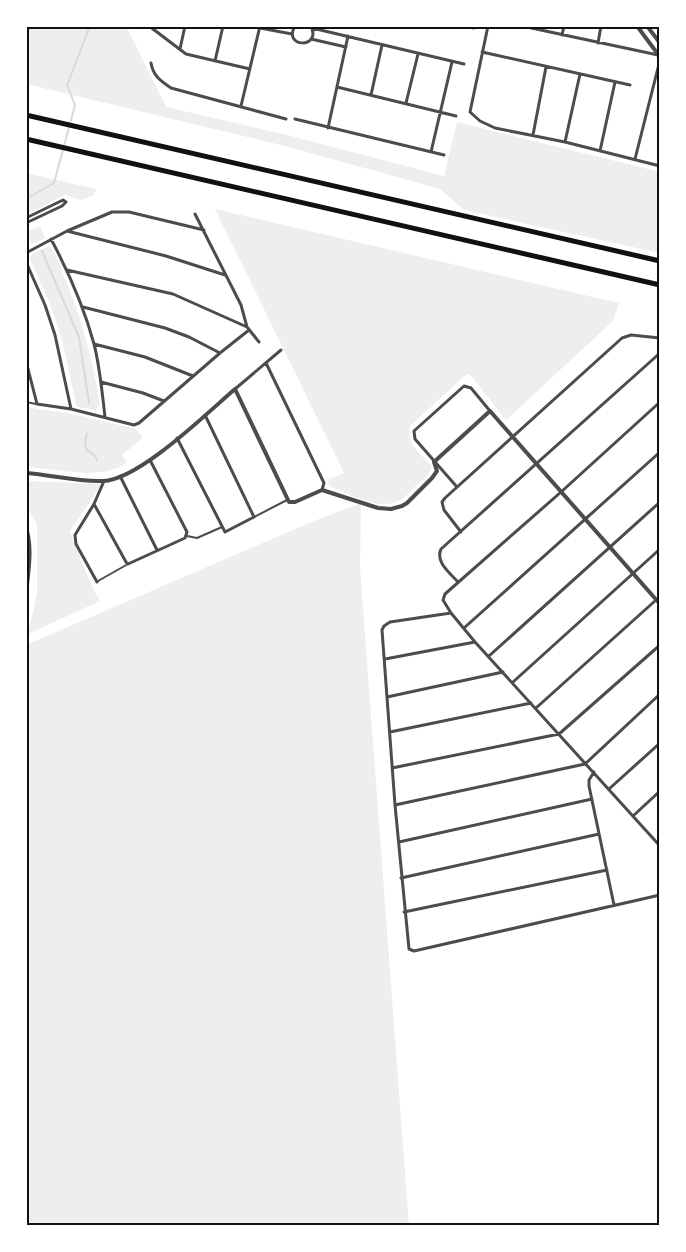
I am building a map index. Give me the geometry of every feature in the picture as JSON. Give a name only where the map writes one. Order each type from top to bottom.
[{"type":"highway","points":[[26,115],[660,261]]},
{"type":"highway","points":[[26,139],[660,285]]},
{"type":"street","points":[[148,26],[186,54],[250,69]]},
{"type":"street","points":[[180,49],[184,26]]},
{"type":"street","points":[[214,61],[223,26]]},
{"type":"street","points":[[294,26],[292,34],[295,41],[306,43],[311,39]]},
{"type":"street","points":[[466,26],[474,28]]},
{"type":"street","points":[[488,26],[470,112],[487,125],[660,166]]},
{"type":"street","points":[[522,26],[659,57]]},
{"type":"street","points":[[562,35],[564,26]]},
{"type":"street","points":[[598,43],[600,26]]},
{"type":"street","points":[[635,159],[659,57],[637,26]]},
{"type":"street","points":[[648,26],[660,43]]},
{"type":"street","points":[[241,106],[260,27],[292,34]]},
{"type":"street","points":[[311,39],[311,27],[464,64]]},
{"type":"street","points":[[328,128],[348,36]]},
{"type":"street","points":[[311,39],[346,47]]},
{"type":"street","points":[[371,95],[382,45]]},
{"type":"street","points":[[482,52],[630,86]]},
{"type":"street","points":[[406,103],[418,54]]},
{"type":"street","points":[[430,152],[452,62]]},
{"type":"street","points":[[151,63],[152,72],[171,88],[286,119]]},
{"type":"street","points":[[533,135],[546,68]]},
{"type":"street","points":[[565,142],[580,74]]},
{"type":"street","points":[[600,151],[615,82]]},
{"type":"street","points":[[337,87],[456,116]]},
{"type":"street","points":[[295,119],[444,155]]},
{"type":"street","points":[[26,218],[63,200],[66,202],[62,206],[26,223]]},
{"type":"street","points":[[26,254],[67,231],[106,214],[118,211],[204,230]]},
{"type":"street","points":[[195,214],[241,306],[248,328],[259,342]]},
{"type":"street","points":[[67,231],[166,256],[225,275]]},
{"type":"street","points":[[52,239],[82,307],[94,344],[105,417]]},
{"type":"street","points":[[26,262],[45,305],[55,336],[72,409]]},
{"type":"street","points":[[67,270],[173,294],[248,328]]},
{"type":"street","points":[[82,307],[165,328],[189,337],[220,353]]},
{"type":"street","points":[[26,402],[72,409],[136,425],[248,328]]},
{"type":"street","points":[[461,532],[442,506],[443,500],[622,338],[631,334],[660,338]]},
{"type":"street","points":[[94,344],[145,356],[193,376]]},
{"type":"street","points":[[26,473],[104,481],[120,476],[150,460],[178,438],[280,350]]},
{"type":"street","points":[[458,582],[440,561],[441,549],[660,353]]},
{"type":"street","points":[[26,361],[37,404]]},
{"type":"street","points":[[266,363],[324,483],[322,490]]},
{"type":"street","points":[[101,382],[143,393],[164,401]]},
{"type":"street","points":[[457,487],[415,439],[413,433],[416,428],[462,387],[466,386],[471,388],[658,602],[536,708]]},
{"type":"street","points":[[235,389],[287,500]]},
{"type":"street","points":[[660,402],[458,582],[445,594],[443,600],[451,613],[475,642],[660,846]]},
{"type":"street","points":[[434,462],[490,410]]},
{"type":"street","points":[[206,415],[254,517]]},
{"type":"street","points":[[178,438],[225,532],[287,500],[295,502],[322,490],[378,508],[388,510],[397,508],[407,503],[435,475],[437,471],[434,462]]},
{"type":"street","points":[[464,628],[584,518],[660,452]]},
{"type":"street","points":[[150,460],[187,532],[187,536]]},
{"type":"street","points":[[120,476],[157,550]]},
{"type":"street","points":[[104,481],[94,504],[77,531],[75,540],[97,582],[128,564],[187,536],[197,538],[222,527]]},
{"type":"street","points":[[489,656],[660,502]]},
{"type":"street","points":[[94,504],[128,564]]},
{"type":"street","points":[[26,526],[28,535],[26,598]]},
{"type":"street","points":[[513,682],[660,549]]},
{"type":"street","points":[[451,613],[390,622],[383,628],[392,768],[407,946],[410,950],[660,894]]},
{"type":"street","points":[[385,659],[475,642]]},
{"type":"street","points":[[392,768],[559,734],[660,645]]},
{"type":"street","points":[[387,697],[502,672]]},
{"type":"street","points":[[395,805],[585,764],[660,694]]},
{"type":"street","points":[[390,732],[531,703]]},
{"type":"street","points":[[609,789],[660,743]]},
{"type":"street","points":[[594,772],[589,780],[614,904]]},
{"type":"street","points":[[633,816],[660,791]]},
{"type":"street","points":[[399,842],[592,799]]},
{"type":"street","points":[[402,878],[599,834]]},
{"type":"street","points":[[656,842],[660,838]]},
{"type":"street","points":[[404,912],[607,870]]},
{"type":"shaded area","points":[[26,26],[126,26],[166,107],[287,135],[444,176],[457,122],[660,172],[660,253],[464,210],[440,189],[285,146],[26,84]]},
{"type":"shaded area","points":[[26,173],[96,189],[94,195],[81,200],[65,195],[26,215]]},
{"type":"shaded area","points":[[215,209],[619,303],[613,321],[506,420],[472,377],[467,374],[410,426],[409,432],[412,443],[432,466],[428,475],[408,495],[393,503],[384,504],[365,501],[329,486],[328,480],[344,473]]},
{"type":"shaded area","points":[[40,226],[45,238],[32,244],[26,232]]},
{"type":"shaded area","points":[[49,246],[59,263],[86,338],[100,405],[96,410],[78,407],[76,404],[62,339],[50,304],[30,259],[32,254]]},
{"type":"shaded area","points":[[26,407],[73,414],[136,429],[143,438],[122,455],[127,462],[117,468],[106,471],[92,473],[26,467]]},
{"type":"shaded area","points":[[26,481],[102,484],[70,531],[92,587],[100,601],[28,634],[37,594],[37,524],[26,506]]},
{"type":"shaded area","points":[[361,503],[360,568],[409,1226],[26,1226],[26,645],[309,523]]},
{"type":"waterway","points":[[26,199],[54,183],[75,105],[67,85],[90,26]]},
{"type":"waterway","points":[[42,251],[79,337],[89,403]]},
{"type":"waterway","points":[[87,434],[85,441],[86,449],[97,460]]}]
